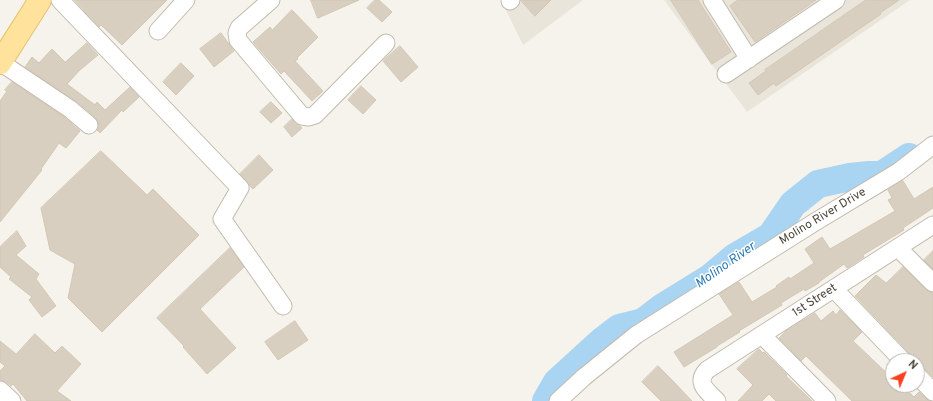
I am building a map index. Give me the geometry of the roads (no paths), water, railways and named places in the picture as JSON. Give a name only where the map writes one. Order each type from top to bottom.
[{"type":"main road","points":[[0,62],[40,0]]},
{"type":"street","points":[[60,0],[240,188],[222,219],[283,306]]},
{"type":"street","points":[[158,31],[186,0]]},
{"type":"street","points":[[271,0],[240,28],[237,33],[238,40],[302,116],[309,117],[315,115],[386,43]]},
{"type":"street","points":[[712,0],[749,59]]},
{"type":"street","points":[[726,74],[836,0]]},
{"type":"street","points":[[0,62],[70,110],[88,125]]},
{"type":"street","name":"Molino River Drive","points":[[558,401],[584,377],[636,335],[815,222],[898,172],[933,146]]},
{"type":"street","name":"1st Street","points":[[717,401],[703,386],[703,375],[707,370],[933,226]]},
{"type":"street","points":[[898,248],[933,283]]},
{"type":"street","points":[[834,289],[895,353]]},
{"type":"street","points":[[762,336],[827,401]]},
{"type":"street","points":[[925,384],[933,392]]},
{"type":"street","points":[[0,390],[12,401]]},
{"type":"waterway","name":"Molino River","points":[[546,401],[557,382],[602,341],[619,328],[643,322],[660,309],[710,278],[735,257],[771,236],[793,204],[818,184],[850,177],[882,175],[909,157]]}]
